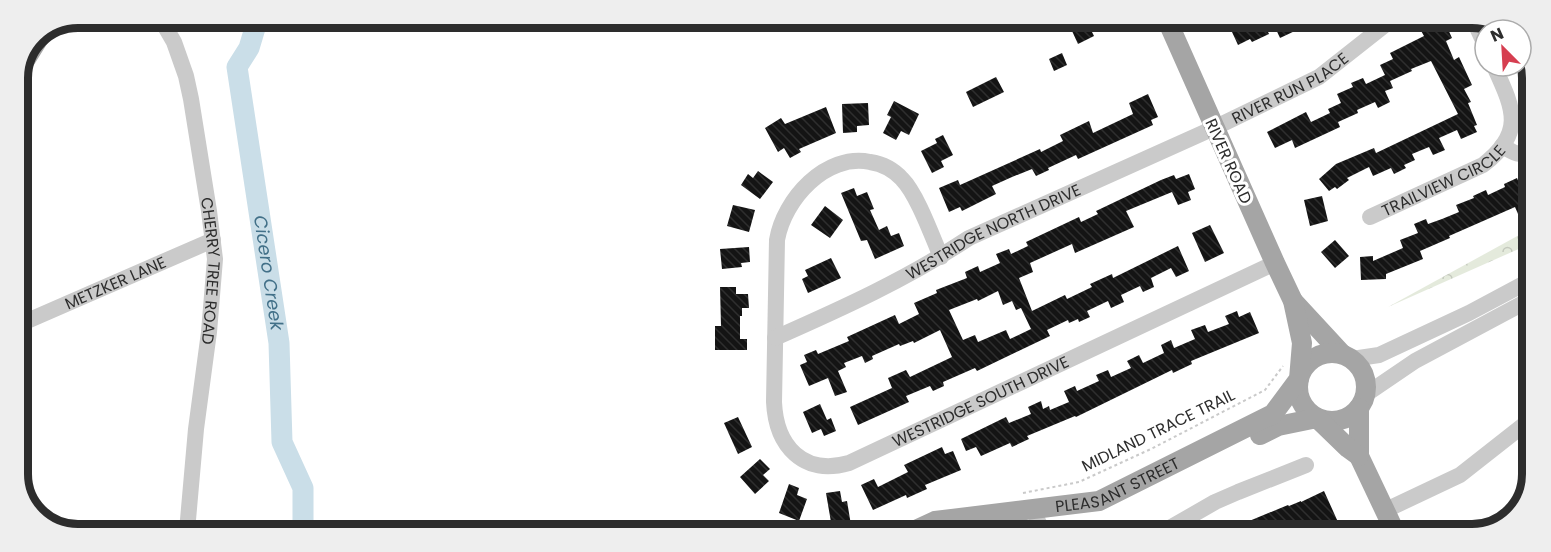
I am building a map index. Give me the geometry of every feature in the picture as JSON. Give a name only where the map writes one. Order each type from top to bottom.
[{"type":"main road","name":"RIVER ROAD","points":[[1170,28],[1293,301],[1302,343],[1296,355],[1299,379]]},
{"type":"main road","name":"RIVER ROAD","points":[[1293,301],[1347,356]]},
{"type":"main road","points":[[1359,456],[1362,402],[1366,387],[1364,376],[1359,367],[1347,356],[1331,353],[1320,355],[1310,360],[1303,368],[1299,379],[1300,401],[1307,411],[1359,456],[1392,524]]},
{"type":"main road","name":"PLEASANT STREET","points":[[924,524],[935,521],[1039,520],[1099,501],[1273,414],[1299,379]]},
{"type":"main road","points":[[1317,418],[1328,421],[1339,420],[1350,416],[1362,402]]},
{"type":"main road","name":"PLEASANT STREET","points":[[1004,524],[1103,512],[1278,426],[1317,418]]},
{"type":"street","name":"CHERRY TREE ROAD","points":[[166,28],[174,42],[191,99],[214,258],[209,332],[196,429],[188,524]]},
{"type":"street","name":"RIVER RUN PLACE","points":[[1214,128],[1318,77],[1381,28]]},
{"type":"street","name":"TRAILVIEW CIRCLE","points":[[1370,217],[1483,165],[1497,154],[1509,133],[1513,118],[1500,78]]},
{"type":"street","points":[[1513,118],[1522,122]]},
{"type":"street","name":"WESTRIDGE NORTH DRIVE","points":[[775,338],[870,296],[941,257],[969,238],[1214,128]]},
{"type":"street","points":[[1502,146],[1515,154],[1522,154]]},
{"type":"street","name":"WESTRIDGE SOUTH DRIVE","points":[[941,257],[912,192],[891,169],[878,163],[862,160],[846,161],[834,165],[821,172],[799,195],[779,226],[777,240],[774,402],[774,417],[778,431],[789,449],[799,458],[822,466],[836,467],[849,463],[1275,263]]},
{"type":"street","name":"METZKER LANE","points":[[29,320],[213,240]]},
{"type":"street","points":[[1347,356],[1379,355],[1469,313],[1522,285]]},
{"type":"street","points":[[1362,402],[1415,361],[1522,304]]},
{"type":"street","points":[[1386,510],[1460,475],[1522,426]]},
{"type":"street","points":[[1177,524],[1215,502],[1306,465]]},
{"type":"path","name":"MIDLAND TRACE TRAIL","points":[[1020,494],[1079,482],[1151,449],[1265,390],[1296,355]]},
{"type":"green space","points":[[1522,233],[1522,247],[1388,307]]},
{"type":"building","points":[[1071,28],[1090,28],[1094,36],[1078,44]]},
{"type":"building","points":[[1240,28],[1266,28],[1269,34],[1252,42],[1250,39],[1238,45],[1232,32]]},
{"type":"building","points":[[1275,28],[1296,28],[1297,30],[1280,38]]},
{"type":"building","points":[[1434,28],[1436,32],[1447,28],[1452,38],[1446,41],[1454,60],[1459,57],[1472,85],[1464,89],[1471,102],[1468,103],[1477,125],[1474,126],[1477,132],[1461,139],[1457,130],[1439,138],[1445,150],[1433,155],[1429,147],[1412,154],[1415,160],[1404,165],[1406,168],[1394,174],[1391,168],[1373,176],[1369,167],[1347,178],[1349,180],[1337,189],[1335,187],[1329,191],[1319,179],[1336,164],[1374,148],[1376,153],[1458,114],[1431,61],[1390,81],[1393,88],[1385,91],[1390,102],[1378,108],[1375,102],[1357,110],[1358,113],[1338,122],[1340,127],[1295,148],[1292,140],[1275,148],[1267,132],[1306,112],[1311,122],[1330,113],[1328,109],[1341,103],[1337,94],[1353,87],[1351,83],[1363,78],[1366,84],[1385,75],[1380,65],[1393,59],[1390,53],[1424,36],[1420,29]]},
{"type":"building","points":[[1062,53],[1067,65],[1054,71],[1049,59]]},
{"type":"building","points":[[996,77],[1004,92],[973,107],[966,92]]},
{"type":"building","points":[[1148,94],[1158,117],[1151,120],[1153,125],[1078,159],[1076,155],[1036,176],[1032,169],[1012,177],[992,186],[996,194],[962,211],[960,207],[949,212],[939,188],[958,180],[960,185],[1040,149],[1041,152],[1063,141],[1060,135],[1089,121],[1093,133],[1133,114],[1129,103]]},
{"type":"building","points":[[894,101],[919,114],[909,135],[901,131],[896,140],[883,133],[891,117],[887,115]]},
{"type":"building","points":[[868,103],[869,125],[857,126],[857,132],[843,133],[842,104]]},
{"type":"building","points":[[826,107],[836,133],[799,149],[801,152],[790,158],[784,148],[778,152],[765,128],[781,118],[785,124]]},
{"type":"building","points":[[943,135],[953,155],[941,161],[944,167],[932,173],[921,151],[937,143],[935,139]]},
{"type":"building","points":[[758,171],[773,182],[760,199],[741,185],[748,174],[753,178]]},
{"type":"building","points":[[1189,174],[1195,189],[1188,192],[1191,200],[1178,205],[1172,192],[1126,211],[1134,227],[1075,253],[1072,244],[1030,263],[1033,272],[1019,278],[1032,311],[1065,295],[1067,299],[1092,287],[1090,284],[1112,274],[1113,278],[1178,246],[1189,271],[1176,277],[1171,268],[1151,278],[1154,287],[1143,292],[1140,286],[1121,295],[1124,302],[1111,308],[1108,301],[1087,311],[1090,317],[1079,322],[1078,319],[1069,323],[1068,320],[1047,330],[1050,336],[977,371],[975,368],[943,382],[944,386],[933,391],[930,386],[906,396],[909,402],[858,425],[850,407],[892,388],[888,378],[906,370],[910,377],[952,357],[940,330],[914,343],[913,341],[900,346],[899,344],[872,356],[873,359],[865,363],[862,356],[844,363],[846,367],[838,371],[847,392],[835,396],[828,378],[809,386],[800,365],[807,362],[804,355],[816,350],[818,354],[849,341],[847,337],[895,315],[899,324],[919,314],[914,303],[937,293],[936,290],[967,278],[965,272],[978,266],[980,272],[1000,263],[996,254],[1009,249],[1011,254],[1028,246],[1026,242],[1079,217],[1081,222],[1098,214],[1096,211],[1161,180],[1174,175],[1176,179]],"holes":[[[998,291],[1003,305],[1012,301],[1016,310],[1021,308],[1031,329],[1010,339],[1006,330],[978,342],[975,335],[963,340],[949,310],[977,299],[978,301]]]},
{"type":"building","points":[[1517,178],[1519,183],[1522,182],[1522,212],[1518,214],[1515,207],[1449,236],[1450,238],[1420,251],[1423,259],[1386,274],[1386,279],[1361,280],[1360,257],[1373,256],[1373,261],[1403,248],[1400,240],[1418,233],[1414,224],[1426,219],[1428,224],[1442,219],[1459,212],[1456,205],[1474,198],[1473,196],[1486,190],[1488,195]]},
{"type":"building","points":[[854,188],[857,196],[867,192],[874,209],[870,210],[879,230],[887,226],[891,236],[899,233],[904,246],[875,259],[867,240],[861,241],[841,193]]},
{"type":"building","points":[[1322,196],[1328,221],[1310,226],[1304,200]]},
{"type":"building","points":[[733,205],[755,210],[749,232],[727,226]]},
{"type":"building","points":[[825,206],[843,220],[830,238],[811,225]]},
{"type":"building","points":[[1210,225],[1224,253],[1205,262],[1192,233]]},
{"type":"building","points":[[1335,240],[1349,256],[1335,268],[1321,252]]},
{"type":"building","points":[[749,247],[750,262],[741,263],[742,267],[722,269],[720,249]]},
{"type":"building","points":[[831,258],[841,278],[808,293],[802,279],[808,276],[805,270]]},
{"type":"building","points":[[720,287],[736,287],[736,294],[748,294],[749,308],[742,308],[742,316],[740,316],[740,339],[747,339],[747,350],[715,350],[715,326],[721,326]]},
{"type":"building","points":[[1237,311],[1239,317],[1250,312],[1259,333],[1191,361],[1192,364],[1173,373],[1172,370],[1076,417],[1027,436],[1029,439],[1012,447],[1010,443],[981,456],[976,447],[966,451],[961,439],[1006,417],[1009,423],[1031,414],[1028,407],[1041,401],[1043,409],[1049,406],[1050,410],[1069,402],[1064,391],[1075,386],[1077,391],[1099,381],[1096,375],[1108,370],[1111,377],[1131,368],[1127,361],[1139,355],[1143,363],[1164,353],[1161,345],[1171,340],[1174,348],[1195,339],[1191,330],[1205,325],[1208,332],[1229,324],[1225,316]]},
{"type":"building","points":[[820,404],[827,420],[831,418],[836,431],[824,436],[821,429],[812,433],[803,412]]},
{"type":"building","points":[[738,417],[752,447],[738,454],[724,423]]},
{"type":"building","points":[[942,447],[945,454],[953,451],[961,470],[925,485],[927,489],[907,498],[906,495],[873,510],[861,485],[874,479],[878,487],[908,472],[904,465]]},
{"type":"building","points":[[760,459],[770,469],[763,475],[769,481],[755,494],[740,477]]},
{"type":"building","points":[[789,484],[799,488],[797,495],[807,499],[799,521],[779,513]]},
{"type":"building","points":[[840,491],[842,502],[847,501],[851,524],[831,524],[826,493]]},
{"type":"building","points":[[1324,491],[1338,522],[1334,524],[1242,524],[1288,505],[1301,502]]},
{"type":"waterway","name":"Cicero Creek","points":[[255,28],[249,48],[237,67],[279,343],[282,442],[303,488],[303,524]]}]
